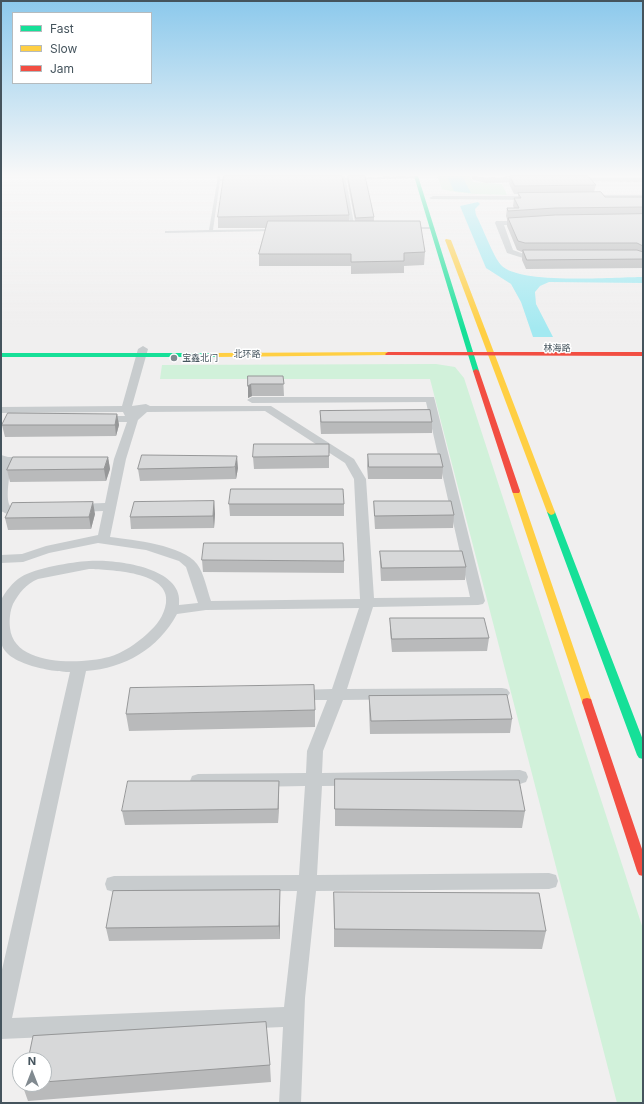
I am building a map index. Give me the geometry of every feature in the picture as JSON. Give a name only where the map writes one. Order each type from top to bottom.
[{"type":"main road","points":[[433,228],[471,351],[643,871]]},
{"type":"main road","points":[[444,228],[492,351],[643,755]]},
{"type":"main road","name":"林海路","points":[[492,351],[643,348]]},
{"type":"main road","name":"北环路","points":[[1,350],[142,352],[471,351]]},
{"type":"main road","name":"林海路","points":[[471,351],[643,354]]},
{"type":"main road","name":"北环路","points":[[1,355],[142,352]]},
{"type":"street","points":[[501,228],[510,251],[513,253],[523,256],[547,257]]},
{"type":"street","points":[[505,238],[515,238]]},
{"type":"street","points":[[103,540],[142,352]]},
{"type":"street","points":[[146,409],[148,400],[430,399],[478,601],[206,606],[173,610]]},
{"type":"street","points":[[1,420],[130,414],[146,409],[267,408],[350,461],[360,479],[367,603],[337,695],[315,751],[307,883],[294,1017],[290,1103]]},
{"type":"street","points":[[1,410],[130,414]]},
{"type":"street","points":[[39,509],[7,510],[2,503],[3,460],[44,460]]},
{"type":"street","points":[[105,460],[120,460]]},
{"type":"street","points":[[63,509],[110,507]]},
{"type":"street","points":[[1,559],[23,558],[46,550],[77,543],[103,540],[148,546],[184,558],[192,566],[206,606]]},
{"type":"street","points":[[89,565],[127,568],[155,576],[166,585],[173,596],[173,610],[155,636],[132,652],[115,660],[79,667],[44,663],[25,658],[11,648],[3,635],[2,612],[9,598],[17,587],[27,579],[89,565]]},
{"type":"street","points":[[1,1019],[79,667]]},
{"type":"street","points":[[282,694],[337,695],[502,693]]},
{"type":"street","points":[[182,782],[520,777]]},
{"type":"street","points":[[114,884],[549,881]]},
{"type":"street","points":[[1,1029],[294,1017]]},
{"type":"lane","points":[[409,228],[433,228]]},
{"type":"lane","points":[[345,229],[361,229]]},
{"type":"lane","points":[[166,232],[282,230]]},
{"type":"green space","points":[[436,364],[455,367],[464,378],[643,929],[643,1103],[617,1103],[430,379],[160,379],[162,365]]},
{"type":"water","points":[[469,228],[482,228],[498,261],[501,265],[511,271],[546,278],[643,277],[643,283],[549,282],[540,286],[535,292],[536,304],[553,337],[533,337],[521,302],[511,284],[486,268]]},
{"type":"building","points":[[266,228],[421,228],[425,252],[404,253],[404,261],[351,262],[351,254],[259,254]]},
{"type":"building","points":[[512,228],[643,228],[643,246],[637,243],[525,243],[518,241]]},
{"type":"building","points":[[523,250],[637,250],[643,252],[643,259],[527,260]]},
{"type":"building","points":[[248,376],[283,376],[284,384],[251,384],[248,386]]},
{"type":"building","points":[[430,410],[432,422],[321,422],[320,411]]},
{"type":"building","points":[[8,413],[117,414],[115,425],[2,425]]},
{"type":"building","points":[[254,444],[329,444],[329,456],[253,457]]},
{"type":"building","points":[[368,454],[440,454],[443,467],[369,467]]},
{"type":"building","points":[[142,455],[237,456],[235,467],[138,469]]},
{"type":"building","points":[[13,457],[108,457],[104,469],[7,470]]},
{"type":"building","points":[[231,489],[343,489],[344,504],[229,504]]},
{"type":"building","points":[[214,501],[213,516],[130,517],[134,502]]},
{"type":"building","points":[[374,501],[451,501],[454,515],[375,516]]},
{"type":"building","points":[[93,502],[89,517],[5,518],[12,503]]},
{"type":"building","points":[[204,543],[343,543],[344,561],[202,560]]},
{"type":"building","points":[[380,551],[462,551],[466,567],[382,568]]},
{"type":"building","points":[[390,618],[484,618],[489,638],[392,639]]},
{"type":"building","points":[[314,685],[315,710],[126,714],[130,688]]},
{"type":"building","points":[[507,695],[512,719],[371,721],[369,696]]},
{"type":"building","points":[[335,779],[519,780],[525,811],[335,809]]},
{"type":"building","points":[[128,781],[279,781],[278,809],[122,811]]},
{"type":"building","points":[[280,890],[279,926],[106,928],[113,891]]},
{"type":"building","points":[[334,892],[539,893],[546,931],[335,929]]},
{"type":"building","points":[[266,1022],[270,1065],[52,1081],[52,1052],[30,1052],[33,1036]]},
{"type":"traffic: fast","points":[[432,228],[476,371]]},
{"type":"traffic: fast","points":[[1,355],[216,355]]},
{"type":"traffic: fast","points":[[551,512],[643,755]]},
{"type":"traffic: slow","points":[[448,240],[551,512]]},
{"type":"traffic: slow","points":[[216,355],[388,354]]},
{"type":"traffic: slow","points":[[516,491],[587,702]]},
{"type":"traffic: jam","points":[[388,354],[643,354]]},
{"type":"traffic: jam","points":[[476,371],[516,491]]},
{"type":"traffic: jam","points":[[587,702],[643,871]]},
{"type":"place","name":"宝鑫北门","points":[[174,358]]}]
